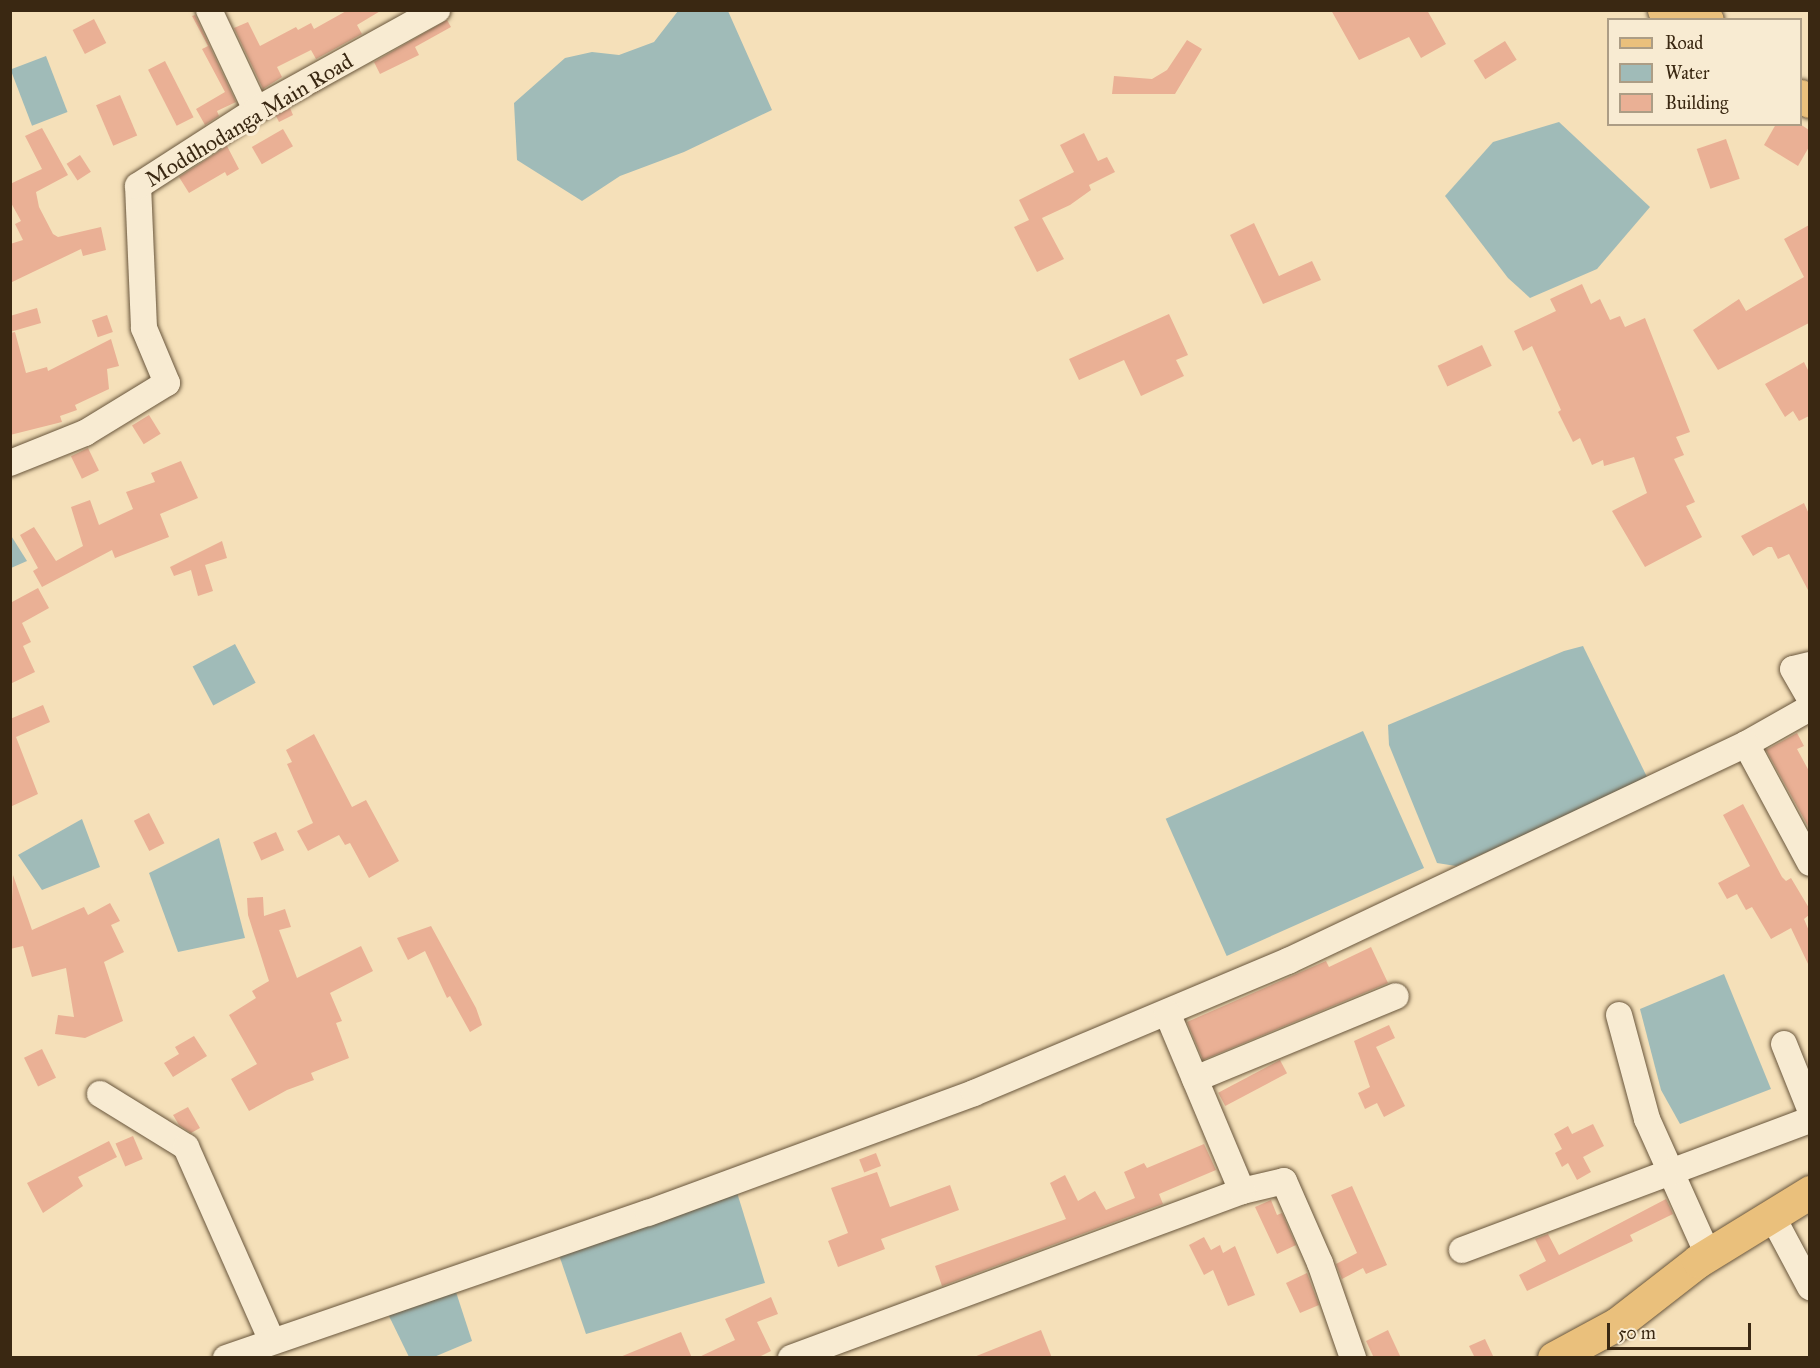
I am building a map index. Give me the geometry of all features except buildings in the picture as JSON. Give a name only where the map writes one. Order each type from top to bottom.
[{"type":"main road","points":[[1554,1358],[1617,1324],[1708,1255],[1809,1192]]},
{"type":"street","points":[[209,10],[256,110]]},
{"type":"street","name":"Moddhodanga Main Road","points":[[10,463],[85,433],[167,383],[144,328],[138,186],[256,110],[437,10]]},
{"type":"street","points":[[1809,664],[1793,669],[1809,699]]},
{"type":"street","points":[[226,1358],[671,1205],[974,1093],[1288,961],[1746,744],[1809,708]]},
{"type":"street","points":[[1746,744],[1803,836],[1809,863]]},
{"type":"street","points":[[1195,1079],[1396,996]]},
{"type":"street","points":[[1167,1013],[1242,1191]]},
{"type":"street","points":[[1618,1015],[1647,1119],[1708,1255]]},
{"type":"street","points":[[1784,1044],[1809,1109]]},
{"type":"street","points":[[100,1094],[186,1147],[272,1341]]},
{"type":"street","points":[[1461,1250],[1809,1120]]},
{"type":"street","points":[[791,1358],[1242,1191],[1284,1181],[1320,1263],[1353,1358]]},
{"type":"street","points":[[1771,1214],[1809,1287]]},
{"type":"water","points":[[678,11],[728,11],[772,110],[684,152],[620,176],[582,201],[517,160],[514,103],[565,58],[592,52],[619,55],[654,42]]},
{"type":"water","points":[[46,56],[68,112],[32,126],[11,70]]},
{"type":"water","points":[[1559,122],[1650,207],[1597,269],[1530,298],[1508,278],[1445,196],[1493,142]]},
{"type":"water","points":[[10,534],[27,561],[11,568],[10,568]]},
{"type":"water","points":[[235,644],[256,683],[213,705],[193,667]]},
{"type":"water","points":[[1583,646],[1648,779],[1456,866],[1437,863],[1389,745],[1388,725],[1564,651]]},
{"type":"water","points":[[1363,731],[1424,868],[1227,956],[1166,819]]},
{"type":"water","points":[[82,819],[100,867],[42,890],[18,855]]},
{"type":"water","points":[[219,838],[245,938],[178,952],[149,873]]},
{"type":"water","points":[[1724,974],[1771,1089],[1680,1124],[1661,1090],[1640,1009]]},
{"type":"water","points":[[735,1186],[765,1283],[586,1334],[558,1252]]},
{"type":"water","points":[[455,1289],[472,1341],[434,1357],[409,1357],[388,1314]]}]
